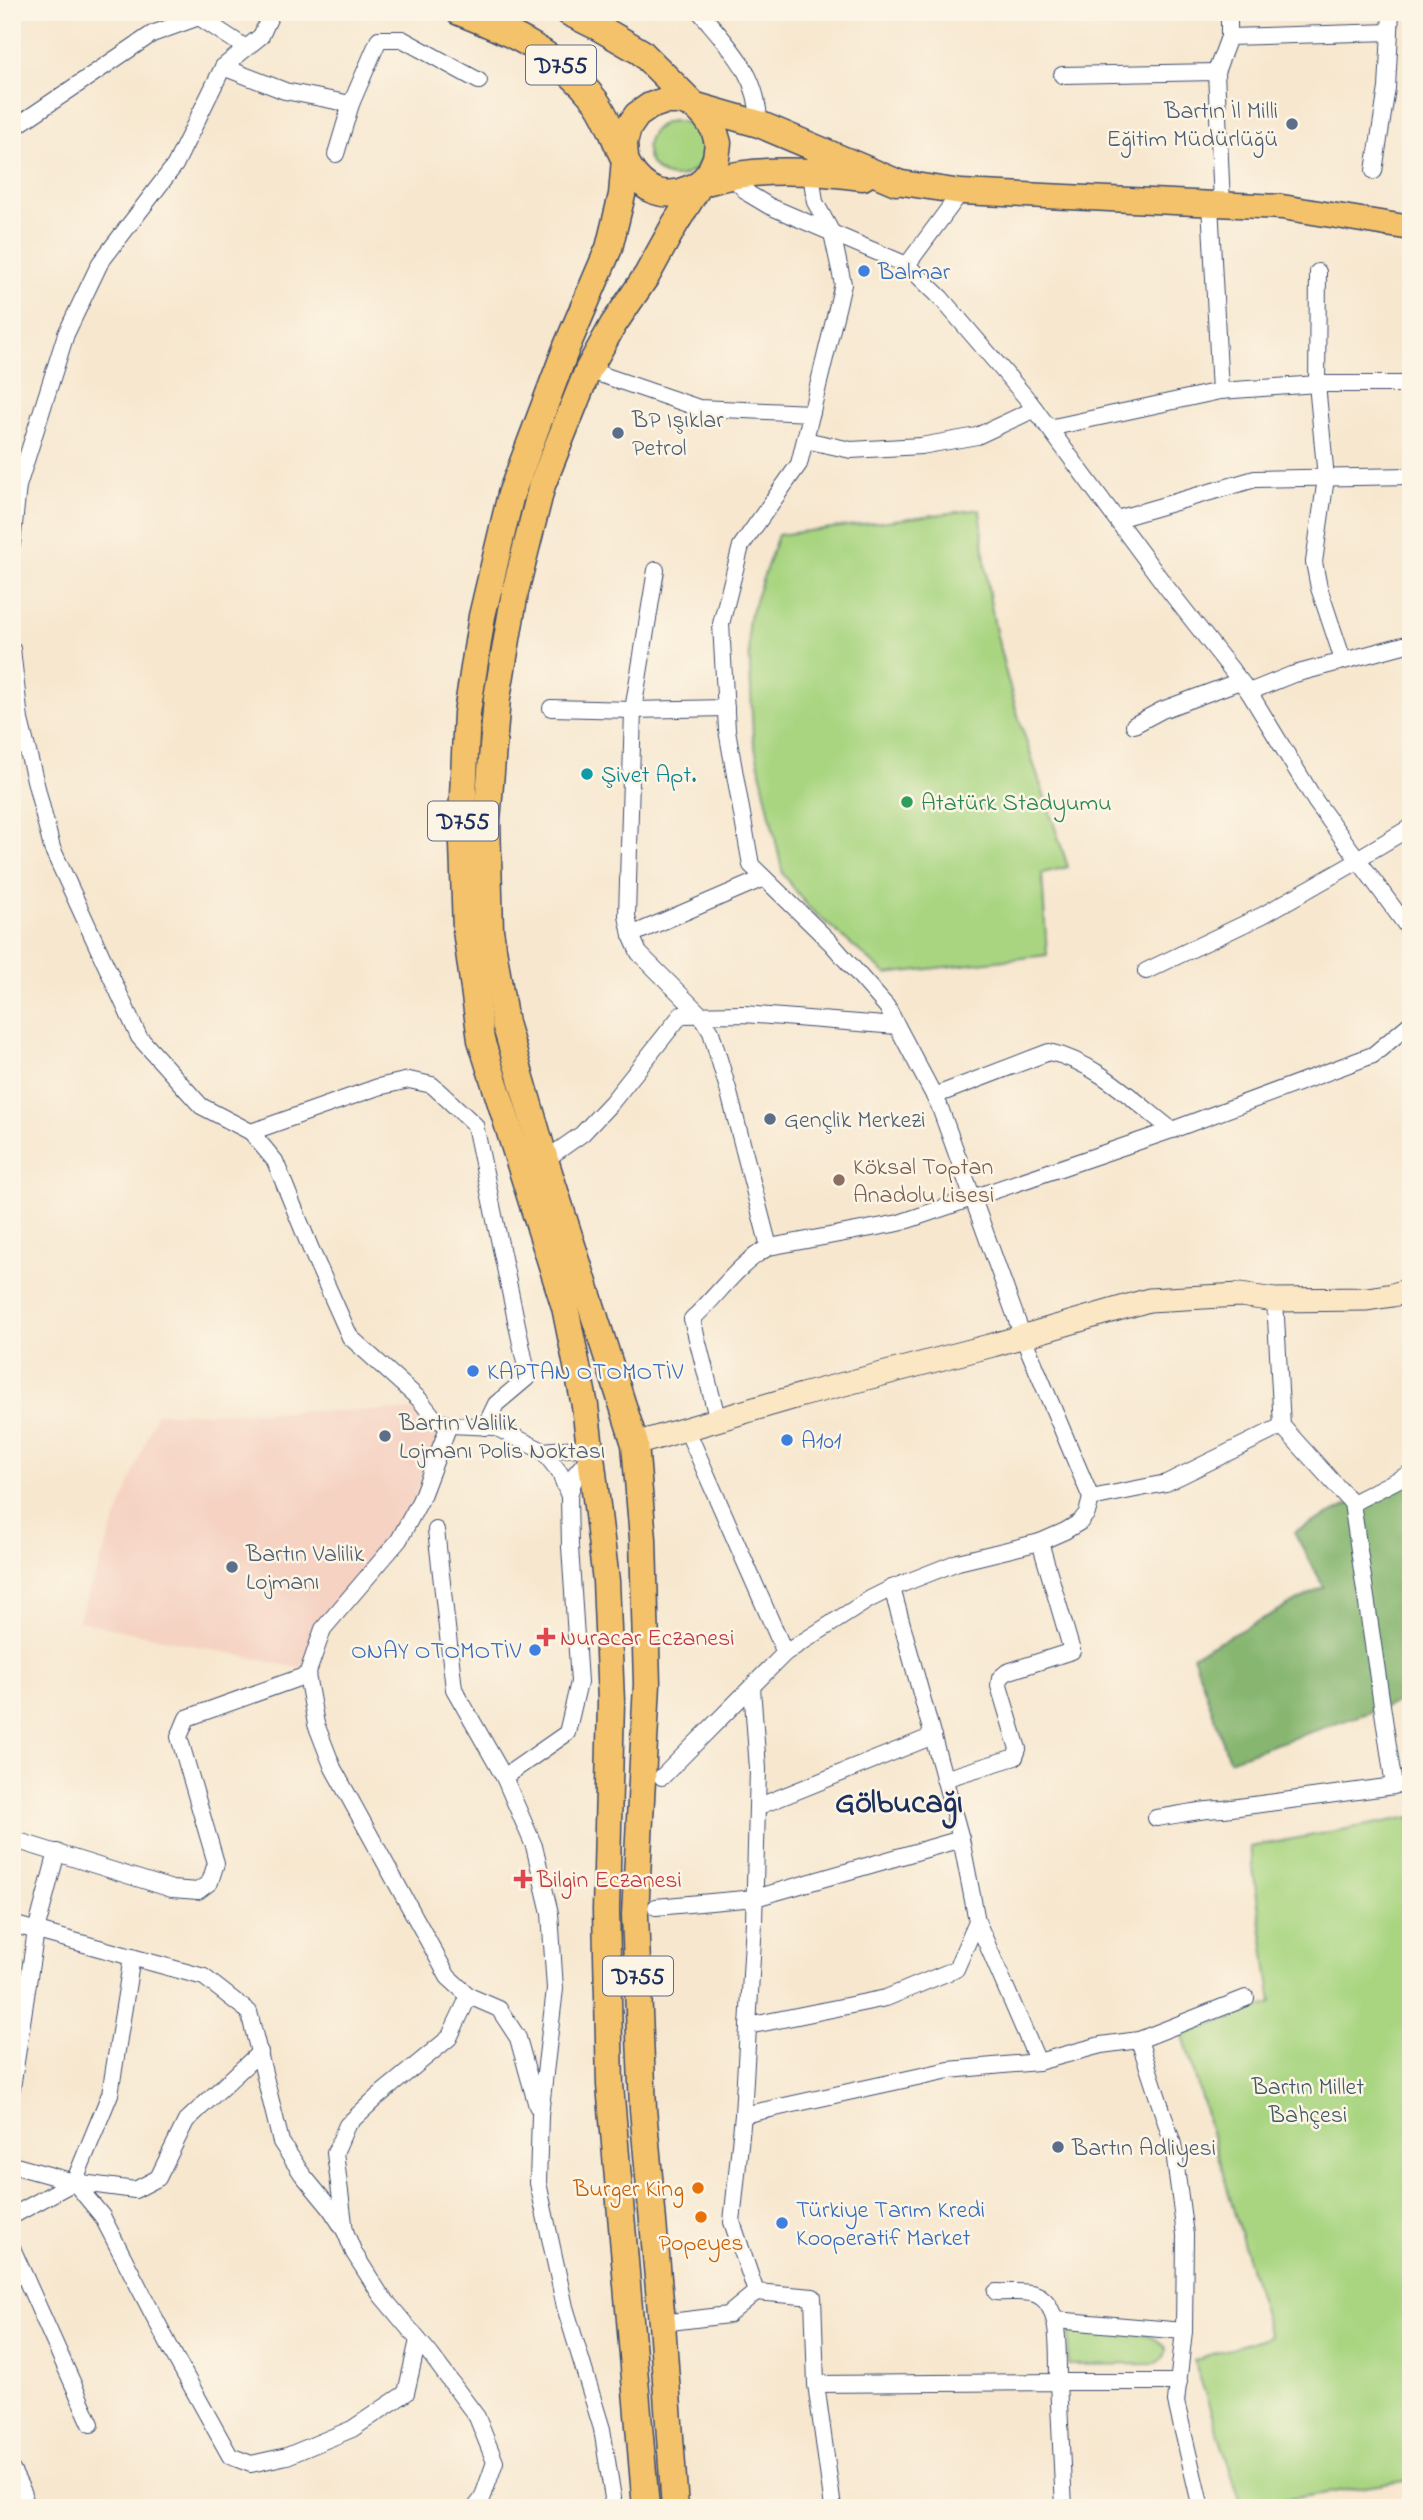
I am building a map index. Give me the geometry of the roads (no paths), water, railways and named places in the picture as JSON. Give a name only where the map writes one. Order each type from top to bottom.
[{"type":"highway","name":"D755","points":[[459,12],[541,50],[569,71],[597,102],[625,158],[622,195],[609,248],[511,494],[482,616],[469,701],[462,816],[466,930],[481,1040],[565,1307],[585,1406],[606,1581],[611,1702],[606,1910],[610,2085],[646,2508]]},
{"type":"highway","name":"D755","points":[[568,12],[641,52],[705,116],[714,129],[723,167]]},
{"type":"highway","points":[[823,173],[759,124],[679,101],[664,101],[637,115],[628,128],[624,143],[625,158],[631,172],[642,184],[671,194],[700,184],[723,167],[896,181]]},
{"type":"highway","name":"D755","points":[[674,2508],[662,2323],[643,2109],[635,1915],[646,1684],[643,1539],[635,1444],[545,1160],[503,1009],[490,930],[487,821],[497,698],[515,592],[542,485],[588,370],[700,184]]},
{"type":"highway","points":[[591,1455],[635,1444]]},
{"type":"main road","points":[[896,181],[961,192],[1282,207],[1411,228]]},
{"type":"main road","points":[[635,1444],[802,1395],[1023,1337],[1149,1300],[1240,1295],[1275,1300],[1367,1299],[1411,1289]]},
{"type":"street","points":[[12,544],[18,486],[66,334],[100,264],[175,166],[223,68],[261,36],[272,12]]},
{"type":"street","points":[[700,12],[752,82],[759,106],[759,124]]},
{"type":"street","points":[[1220,391],[1216,72],[1229,37],[1229,12]]},
{"type":"street","points":[[1374,171],[1387,88],[1391,12]]},
{"type":"street","points":[[12,129],[152,34],[199,17],[246,48]]},
{"type":"street","points":[[1229,37],[1390,32]]},
{"type":"street","points":[[336,154],[351,104],[379,39],[402,39],[479,81]]},
{"type":"street","points":[[223,68],[285,91],[351,104]]},
{"type":"street","points":[[1062,75],[1216,72]]},
{"type":"street","points":[[723,167],[749,194],[769,206],[907,265],[941,298],[1035,409],[1245,686],[1316,802],[1411,932]]},
{"type":"street","points":[[662,1777],[785,1653],[892,1588],[958,1562],[1040,1542],[1080,1522],[1087,1513],[1091,1498],[1023,1337],[933,1096],[887,1007],[831,943],[751,865],[727,730],[721,624],[741,546],[799,464],[843,284],[832,233],[815,202],[823,173]]},
{"type":"street","points":[[907,265],[961,192]]},
{"type":"street","points":[[1318,272],[1317,384],[1325,478],[1314,562],[1319,588],[1343,660]]},
{"type":"street","points":[[588,370],[699,408],[812,413]]},
{"type":"street","points":[[1049,428],[1220,391],[1317,384],[1411,384]]},
{"type":"street","points":[[805,440],[851,450],[922,446],[977,436],[1035,409]]},
{"type":"street","points":[[1117,519],[1255,479],[1411,477]]},
{"type":"street","points":[[656,570],[633,710],[627,916],[639,953],[699,1013],[711,1032],[769,1247]]},
{"type":"street","points":[[1134,725],[1162,710],[1411,643]]},
{"type":"street","points":[[12,649],[20,720],[52,848],[139,1037],[201,1106],[251,1132],[275,1161],[350,1337],[419,1399],[435,1419],[449,1425],[495,1427],[543,1451],[560,1473],[569,1496]]},
{"type":"street","points":[[551,708],[726,708]]},
{"type":"street","points":[[1146,971],[1263,915],[1358,861],[1357,859],[1411,827]]},
{"type":"street","points":[[631,935],[764,878]]},
{"type":"street","points":[[545,1160],[582,1135],[612,1102],[681,1015],[744,1014],[897,1026]]},
{"type":"street","points":[[719,1420],[692,1320],[747,1261],[769,1247],[899,1223],[1172,1130],[1373,1055],[1411,1023]]},
{"type":"street","points":[[933,1096],[1049,1052],[1063,1055],[1099,1074],[1172,1130]]},
{"type":"street","points":[[251,1132],[378,1087],[409,1080],[432,1085],[475,1125],[528,1377],[496,1404],[485,1427]]},
{"type":"street","points":[[1156,1818],[1197,1813],[1206,1809],[1224,1809],[1394,1786],[1352,1503],[1282,1426],[1275,1300]]},
{"type":"street","points":[[449,1425],[420,1501],[399,1540],[355,1588],[323,1629],[307,1675],[316,1724],[333,1768],[448,1977],[469,1996],[499,2009],[518,2038],[540,2115]]},
{"type":"street","points":[[1091,1498],[1166,1483],[1282,1426]]},
{"type":"street","points":[[687,1430],[785,1653]]},
{"type":"street","points":[[505,1777],[566,1733],[579,1682],[569,1496],[576,1473],[591,1455],[577,1448],[543,1451]]},
{"type":"street","points":[[1352,1503],[1411,1473]]},
{"type":"street","points":[[436,1530],[454,1689],[505,1777],[534,1846],[550,1913],[555,1989],[540,2115],[538,2183],[565,2307],[602,2429],[614,2498],[611,2508]]},
{"type":"street","points":[[944,1779],[1015,1756],[1018,1749],[999,1686],[1000,1678],[1007,1672],[1072,1651],[1040,1542]]},
{"type":"street","points":[[892,1588],[961,1839],[977,1921],[1038,2062]]},
{"type":"street","points":[[12,1839],[172,1889],[198,1891],[210,1882],[216,1863],[179,1737],[187,1718],[307,1675]]},
{"type":"street","points":[[752,1687],[758,1769],[755,1898],[743,2115],[732,2222],[757,2292]]},
{"type":"street","points":[[757,1807],[933,1736]]},
{"type":"street","points":[[656,1907],[755,1898],[961,1839]]},
{"type":"street","points":[[12,2088],[36,1931],[57,1852]]},
{"type":"street","points":[[748,2026],[886,1998],[956,1969],[977,1921]]},
{"type":"street","points":[[12,1924],[204,1977],[249,2012],[281,2142],[302,2174],[330,2207],[345,2231],[354,2253],[380,2294],[477,2417],[495,2462],[482,2500],[475,2508]]},
{"type":"street","points":[[12,2216],[74,2182],[110,2094],[132,1957]]},
{"type":"street","points":[[345,2231],[335,2153],[347,2124],[449,2038],[469,1996]]},
{"type":"street","points":[[743,2115],[949,2070],[1038,2062],[1101,2045],[1139,2040],[1246,1998]]},
{"type":"street","points":[[1139,2040],[1173,2144],[1185,2235],[1184,2332],[1176,2403],[1201,2508]]},
{"type":"street","points":[[12,2165],[74,2182],[135,2190],[158,2178],[186,2122],[260,2052]]},
{"type":"street","points":[[74,2182],[102,2216],[230,2456],[251,2464],[275,2458],[352,2429],[405,2393],[418,2340]]},
{"type":"street","points":[[12,2248],[91,2424]]},
{"type":"street","points":[[662,2323],[728,2315],[757,2292],[812,2291],[816,2384],[833,2508]]},
{"type":"street","points":[[996,2292],[1035,2294],[1050,2306],[1055,2319],[1064,2508]]},
{"type":"street","points":[[1055,2319],[1184,2332]]},
{"type":"street","points":[[816,2384],[1179,2382]]},
{"type":"street","points":[[12,2470],[24,2494]]},
{"type":"place","name":"Bartın İl Milli Eğitim Müdürlüğü","points":[[1292,124]]},
{"type":"place","name":"Balmar","points":[[864,271]]},
{"type":"place","name":"BP Işıklar Petrol","points":[[618,433]]},
{"type":"place","name":"Şivet Apt.","points":[[587,774]]},
{"type":"place","name":"Atatürk Stadyumu","points":[[907,802]]},
{"type":"place","name":"Gençlik Merkezi","points":[[770,1119]]},
{"type":"place","name":"Köksal Toptan Anadolu Lisesi","points":[[839,1180]]},
{"type":"place","name":"KAPTAN OTOMOTİV","points":[[473,1371]]},
{"type":"place","name":"Bartın Valilik Lojmanı Polis Noktası","points":[[385,1436]]},
{"type":"place","name":"A101","points":[[787,1440]]},
{"type":"place","name":"Bartın Valilik Lojmanı","points":[[232,1567]]},
{"type":"place","name":"Nuracar Eczanesi","points":[[546,1637]]},
{"type":"place","name":"ONAY OTOMOTİV","points":[[535,1650]]},
{"type":"place","name":"Bilgin Eczanesi","points":[[523,1879]]},
{"type":"place","name":"Bartın Adliyesi","points":[[1058,2147]]},
{"type":"place","name":"Burger King","points":[[698,2188]]},
{"type":"place","name":"Popeyes","points":[[701,2217]]},
{"type":"place","name":"Türkiye Tarım Kredi Kooperatif Market","points":[[782,2223]]},
{"type":"district","name":"Gölbucağı","points":[[899,1801]]},
{"type":"park label","name":"Bartın Millet Bahçesi","points":[[1308,2100]]}]
